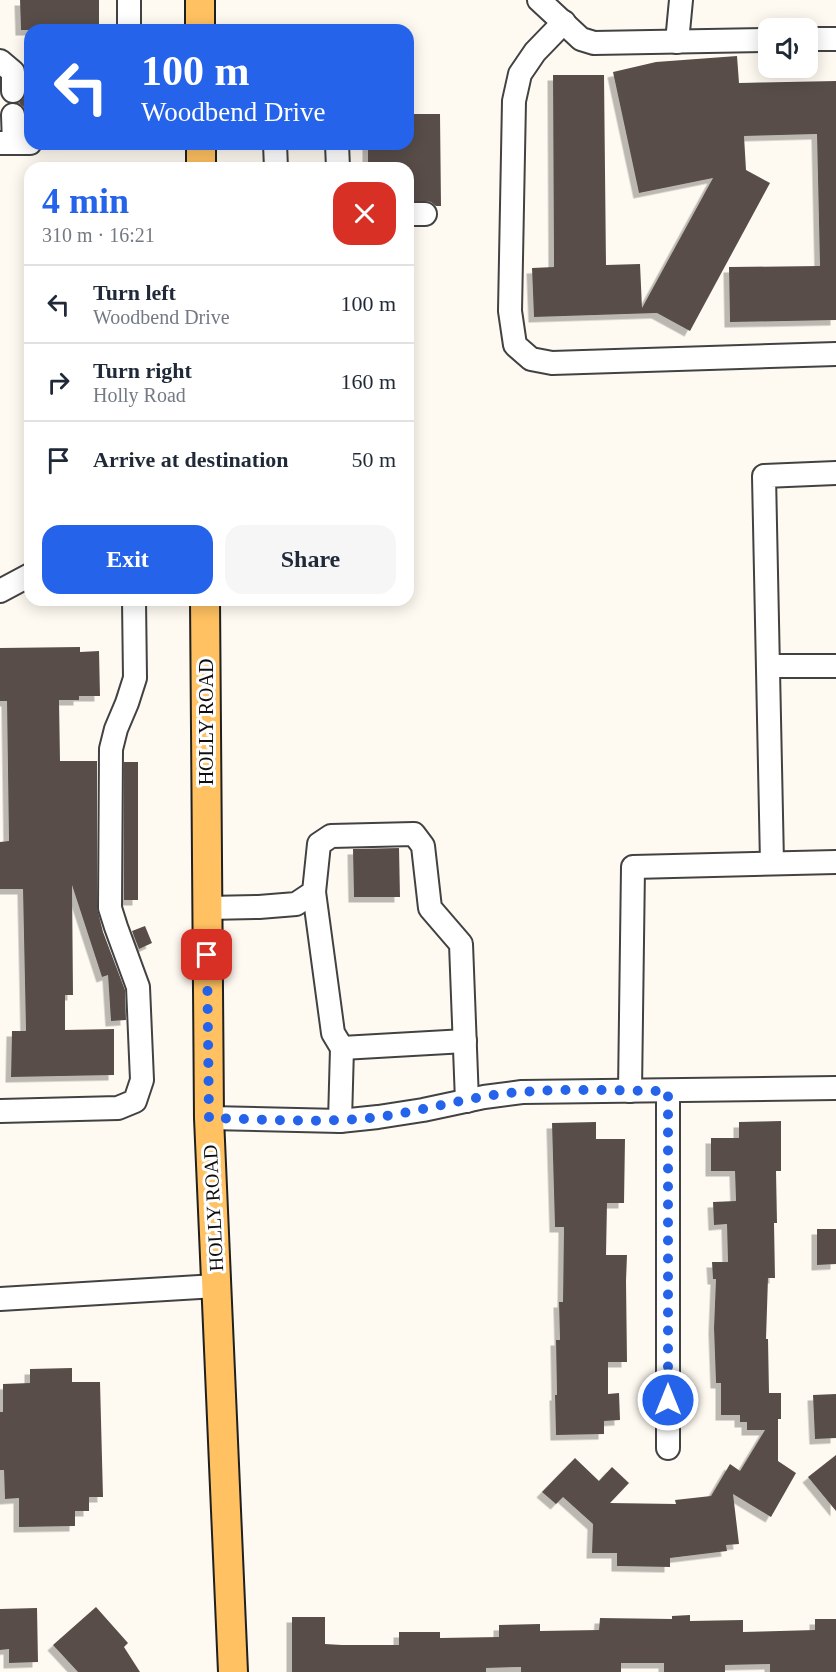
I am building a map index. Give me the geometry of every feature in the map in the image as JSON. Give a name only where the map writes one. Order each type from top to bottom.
[{"type":"main road","points":[[200,0],[200,24]]},
{"type":"main road","name":"HOLLY ROAD","points":[[205,606],[209,1118],[233,1672]]},
{"type":"street","points":[[129,0],[129,24]]},
{"type":"street","points":[[539,0],[582,39],[594,43],[758,40]]},
{"type":"street","points":[[677,42],[681,0]]},
{"type":"street","points":[[564,22],[536,52],[520,74],[514,101],[510,311],[515,345],[531,359],[552,363],[836,354]]},
{"type":"street","points":[[818,39],[836,39]]},
{"type":"street","points":[[0,61],[13,72],[13,91]]},
{"type":"street","points":[[13,115],[15,143]]},
{"type":"street","points":[[772,863],[764,476],[836,473]]},
{"type":"street","points":[[0,591],[24,578]]},
{"type":"street","points":[[0,1111],[118,1108],[135,1101],[142,1080],[138,987],[110,908],[111,749],[135,678],[134,606]]},
{"type":"street","points":[[768,666],[836,666]]},
{"type":"street","points":[[340,1121],[342,1048],[333,1033],[314,892],[319,844],[331,836],[414,834],[423,846],[430,908],[461,944],[467,1101]]},
{"type":"street","points":[[630,1091],[633,867],[836,862]]},
{"type":"street","points":[[207,908],[296,904],[314,892]]},
{"type":"street","points":[[342,1048],[465,1041]]},
{"type":"street","points":[[209,1118],[340,1121],[412,1112],[522,1092],[836,1088]]},
{"type":"street","points":[[668,1091],[668,1448]]},
{"type":"street","points":[[0,1299],[216,1286]]},
{"type":"building","points":[[20,0],[99,0],[99,24],[24,24],[24,30],[21,30]]},
{"type":"building","points":[[737,56],[739,83],[836,81],[836,320],[730,322],[729,267],[820,266],[817,134],[744,136],[746,170],[770,183],[690,331],[657,313],[534,317],[532,268],[554,267],[553,75],[604,75],[606,265],[640,264],[642,308],[713,178],[639,193],[613,72],[656,62]]},
{"type":"building","points":[[24,98],[24,107],[19,103]]},
{"type":"building","points":[[414,114],[440,114],[441,206],[426,201],[414,201],[414,162],[368,162],[368,150],[414,150]]},
{"type":"building","points":[[80,647],[80,652],[99,651],[100,696],[79,696],[79,700],[59,700],[60,761],[97,761],[97,908],[103,932],[125,990],[126,1020],[111,1021],[108,975],[102,977],[72,885],[73,995],[65,995],[65,1030],[114,1029],[114,1075],[11,1077],[12,1031],[26,1031],[23,889],[0,889],[0,842],[9,841],[7,701],[0,701],[0,648]]},
{"type":"building","points":[[124,762],[138,762],[138,900],[124,900]]},
{"type":"building","points":[[399,848],[400,897],[354,897],[353,849]]},
{"type":"building","points":[[145,926],[152,943],[139,949],[132,931]]},
{"type":"building","points":[[781,1121],[781,1171],[776,1171],[777,1223],[774,1223],[775,1278],[768,1278],[766,1339],[768,1339],[769,1393],[781,1393],[781,1419],[778,1419],[778,1461],[796,1473],[771,1517],[733,1494],[739,1544],[726,1545],[727,1551],[670,1558],[670,1567],[617,1566],[617,1553],[592,1553],[593,1524],[563,1497],[556,1504],[542,1492],[575,1458],[599,1481],[612,1467],[629,1483],[610,1503],[676,1504],[675,1500],[711,1496],[730,1464],[740,1471],[765,1430],[747,1430],[747,1422],[740,1422],[740,1415],[721,1415],[721,1383],[716,1383],[714,1328],[716,1279],[713,1279],[712,1262],[728,1262],[727,1224],[714,1225],[713,1202],[736,1201],[735,1171],[711,1171],[711,1138],[739,1138],[739,1122]]},
{"type":"building","points":[[596,1122],[596,1139],[625,1139],[624,1203],[607,1203],[606,1255],[627,1255],[627,1362],[608,1362],[608,1394],[619,1393],[620,1420],[604,1421],[604,1434],[556,1435],[556,1340],[560,1340],[559,1302],[563,1302],[564,1227],[555,1227],[552,1123]]},
{"type":"building","points":[[817,1229],[836,1229],[836,1264],[817,1265]]},
{"type":"building","points":[[72,1368],[72,1382],[100,1382],[103,1497],[89,1497],[89,1511],[75,1511],[75,1526],[19,1527],[19,1498],[5,1499],[4,1470],[0,1470],[0,1412],[3,1412],[3,1384],[30,1383],[30,1369]]},
{"type":"building","points":[[836,1394],[836,1438],[815,1439],[813,1395]]},
{"type":"building","points":[[836,1455],[836,1511],[808,1477]]},
{"type":"building","points":[[96,1607],[128,1643],[124,1647],[140,1672],[78,1672],[53,1645]]},
{"type":"building","points":[[37,1608],[38,1662],[9,1663],[9,1649],[0,1650],[0,1609]]},
{"type":"building","points":[[690,1615],[690,1621],[743,1620],[743,1632],[815,1630],[815,1619],[836,1619],[836,1672],[770,1672],[770,1664],[725,1665],[725,1672],[664,1672],[664,1663],[621,1663],[621,1672],[521,1672],[521,1667],[486,1668],[486,1672],[292,1672],[292,1617],[325,1617],[325,1644],[399,1645],[399,1632],[440,1632],[440,1638],[499,1637],[499,1625],[540,1624],[540,1631],[599,1630],[600,1618],[672,1619],[672,1616]]},
{"type":"route","points":[[207,955],[209,1118],[340,1121],[423,1110],[484,1097],[522,1092],[668,1091],[668,1400]]}]
